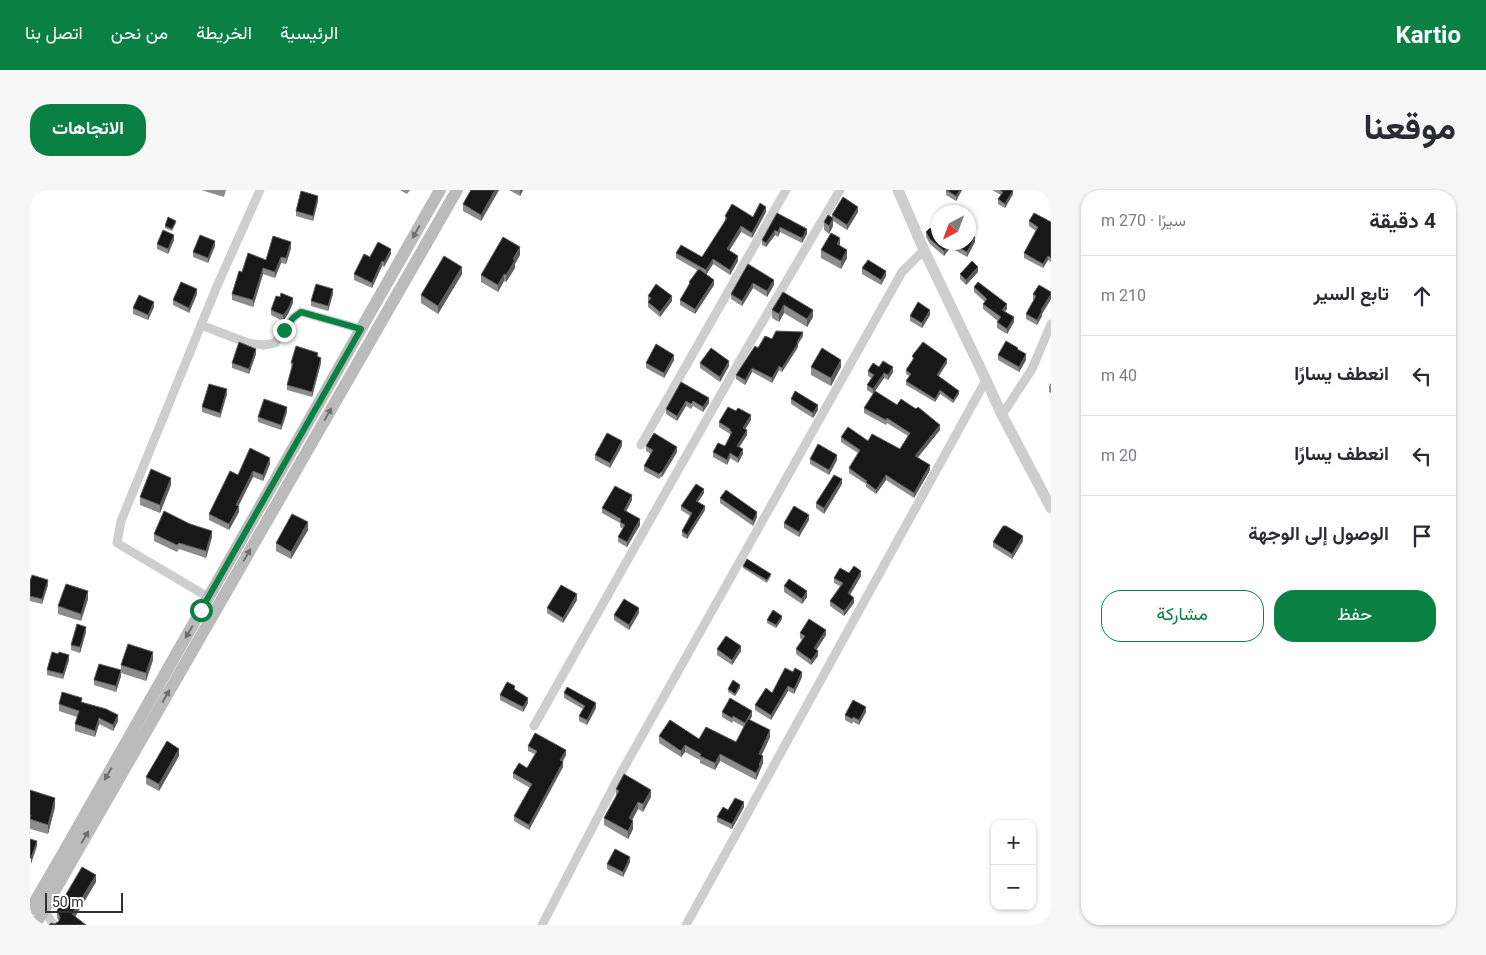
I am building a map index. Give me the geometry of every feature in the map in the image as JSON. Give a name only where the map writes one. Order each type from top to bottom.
[{"type":"main road","points":[[206,613],[208,597],[440,190]]},
{"type":"main road","points":[[35,925],[67,858],[206,613],[457,190]]},
{"type":"main road","points":[[30,910],[67,858]]},
{"type":"street","points":[[208,597],[117,543],[121,521],[217,286],[260,190]]},
{"type":"street","points":[[641,445],[786,190]]},
{"type":"street","points":[[534,726],[743,355],[840,190]]},
{"type":"street","points":[[898,190],[924,250],[1002,415],[1051,508]]},
{"type":"street","points":[[542,925],[616,782],[902,272],[924,250]]},
{"type":"street","points":[[201,325],[248,343],[264,345],[274,343],[293,318],[301,312],[361,329]]},
{"type":"street","points":[[1002,415],[1032,369],[1051,324]]},
{"type":"street","points":[[686,925],[986,380]]},
{"type":"street","points":[[44,909],[54,925]]},
{"type":"building","points":[[471,190],[495,190],[481,215],[463,204]]},
{"type":"building","points":[[946,190],[960,190],[956,196]]},
{"type":"building","points":[[1000,190],[1013,190],[1005,204],[998,199],[1003,192]]},
{"type":"building","points":[[301,191],[318,196],[313,216],[296,211]]},
{"type":"building","points":[[843,197],[858,207],[847,225],[832,215]]},
{"type":"building","points":[[760,203],[766,207],[752,233],[741,226],[727,249],[738,256],[730,270],[713,259],[706,270],[676,253],[681,245],[702,257],[727,218],[725,216],[732,204],[753,217]]},
{"type":"building","points":[[777,213],[807,229],[802,238],[780,227],[778,232],[775,230],[766,243],[762,240]]},
{"type":"building","points":[[1034,213],[1051,222],[1051,258],[1048,256],[1043,264],[1024,253],[1038,227],[1029,221]]},
{"type":"building","points":[[828,215],[833,218],[829,226],[824,222]]},
{"type":"building","points":[[168,217],[176,221],[172,229],[165,226]]},
{"type":"building","points":[[931,229],[931,240],[930,239],[926,232]]},
{"type":"building","points":[[163,230],[174,235],[168,249],[157,244]]},
{"type":"building","points":[[831,233],[840,238],[837,244],[847,250],[841,261],[821,250]]},
{"type":"building","points":[[200,235],[215,241],[208,258],[193,252]]},
{"type":"building","points":[[273,236],[291,242],[286,258],[281,257],[275,272],[263,268],[253,300],[232,294],[239,271],[242,272],[248,253],[266,260]]},
{"type":"building","points":[[503,237],[520,247],[513,259],[515,260],[498,285],[481,275]]},
{"type":"building","points":[[378,242],[391,249],[384,262],[382,261],[372,283],[354,274],[364,254],[370,257]]},
{"type":"building","points":[[444,256],[462,267],[438,306],[421,295]]},
{"type":"building","points":[[868,260],[886,271],[881,280],[862,268]]},
{"type":"building","points":[[972,261],[978,267],[966,280],[960,274]]},
{"type":"building","points":[[748,264],[774,280],[767,291],[753,283],[742,301],[731,294]]},
{"type":"building","points":[[699,269],[714,280],[695,309],[680,300],[689,282]]},
{"type":"building","points":[[181,282],[197,289],[189,308],[173,300]]},
{"type":"building","points":[[978,282],[1007,304],[1002,310],[1014,317],[1007,329],[997,322],[1001,317],[983,304],[987,299],[974,287]]},
{"type":"building","points":[[316,284],[333,289],[328,306],[311,301]]},
{"type":"building","points":[[656,284],[672,296],[660,312],[648,302],[651,298],[648,296]]},
{"type":"building","points":[[1039,285],[1051,292],[1051,294],[1037,320],[1026,314],[1036,296],[1033,294]]},
{"type":"building","points":[[783,292],[813,310],[807,319],[784,305],[779,314],[772,310]]},
{"type":"building","points":[[281,293],[293,298],[283,315],[271,310],[276,296],[280,297]]},
{"type":"building","points":[[139,295],[154,302],[148,315],[133,308]]},
{"type":"building","points":[[918,302],[930,310],[922,323],[910,316]]},
{"type":"building","points":[[776,331],[803,332],[782,368],[779,366],[772,378],[752,368],[745,380],[736,375],[755,346],[758,348],[765,336],[772,339]]},
{"type":"building","points":[[1006,341],[1026,354],[1019,367],[998,355]]},
{"type":"building","points":[[239,342],[256,349],[249,369],[232,363]]},
{"type":"building","points":[[923,342],[947,359],[937,375],[959,391],[953,400],[940,390],[935,399],[906,381],[911,374],[906,370],[914,358],[912,356]]},
{"type":"building","points":[[656,344],[674,355],[664,373],[646,363]]},
{"type":"building","points":[[296,346],[318,353],[317,356],[321,358],[312,392],[287,385]]},
{"type":"building","points":[[711,348],[729,361],[720,377],[700,363]]},
{"type":"building","points":[[822,348],[841,360],[831,378],[811,367]]},
{"type":"building","points":[[883,361],[893,367],[888,375],[884,373],[873,389],[867,385],[874,375],[868,371],[873,363],[879,367]]},
{"type":"building","points":[[681,382],[709,398],[703,407],[693,401],[691,404],[686,401],[677,416],[666,409]]},
{"type":"building","points":[[209,384],[227,389],[220,413],[202,407]]},
{"type":"building","points":[[795,391],[818,405],[813,413],[791,399]]},
{"type":"building","points":[[875,391],[897,405],[901,399],[916,409],[918,407],[940,425],[915,456],[930,465],[914,493],[886,475],[876,490],[849,468],[860,450],[841,437],[848,427],[868,441],[872,434],[900,449],[910,433],[887,418],[886,420],[864,408]]},
{"type":"building","points":[[264,399],[287,407],[281,425],[258,417]]},
{"type":"building","points":[[728,407],[736,411],[738,408],[751,415],[743,428],[747,430],[737,446],[743,449],[738,458],[730,453],[727,460],[713,452],[718,443],[725,446],[732,432],[719,422]]},
{"type":"building","points":[[607,433],[622,441],[610,463],[595,455]]},
{"type":"building","points":[[654,433],[677,447],[659,474],[644,466],[653,450],[646,446]]},
{"type":"building","points":[[818,444],[837,455],[829,470],[810,459]]},
{"type":"building","points":[[250,448],[270,458],[263,475],[253,471],[236,505],[239,506],[229,524],[209,514],[230,471],[238,475]]},
{"type":"building","points":[[151,469],[171,478],[160,505],[140,497]]},
{"type":"building","points":[[834,475],[842,479],[824,508],[816,503]]},
{"type":"building","points":[[696,484],[704,489],[696,501],[705,506],[687,535],[682,531],[692,513],[681,506]]},
{"type":"building","points":[[615,486],[632,495],[624,510],[640,519],[627,542],[618,537],[625,525],[620,522],[621,519],[602,508]]},
{"type":"building","points":[[726,490],[757,512],[753,521],[720,498]]},
{"type":"building","points":[[794,506],[809,515],[799,532],[784,523]]},
{"type":"building","points":[[164,511],[190,524],[212,531],[206,551],[179,543],[177,545],[154,534]]},
{"type":"building","points":[[292,514],[308,522],[291,552],[276,543]]},
{"type":"building","points":[[1003,526],[1023,536],[1012,554],[993,542]]},
{"type":"building","points":[[747,559],[771,574],[767,580],[743,566]]},
{"type":"building","points":[[854,566],[861,571],[848,593],[854,598],[844,611],[830,601],[843,583],[834,578],[840,568],[849,573]]},
{"type":"building","points":[[32,575],[48,580],[42,599],[30,596]]},
{"type":"building","points":[[789,579],[807,591],[802,599],[784,586]]},
{"type":"building","points":[[66,584],[88,591],[81,614],[58,606]]},
{"type":"building","points":[[561,585],[577,594],[563,618],[547,608]]},
{"type":"building","points":[[624,599],[639,608],[629,625],[614,615]]},
{"type":"building","points":[[773,610],[782,616],[776,625],[767,620]]},
{"type":"building","points":[[809,619],[826,630],[814,648],[818,651],[811,660],[796,649],[805,636],[800,633]]},
{"type":"building","points":[[77,624],[86,627],[80,647],[71,645]]},
{"type":"building","points":[[726,636],[741,646],[732,660],[717,649]]},
{"type":"building","points":[[128,644],[153,652],[146,673],[121,665]]},
{"type":"building","points":[[52,652],[69,655],[63,674],[47,670]]},
{"type":"building","points":[[99,664],[121,670],[116,686],[94,680]]},
{"type":"building","points":[[785,668],[793,672],[795,668],[802,672],[794,689],[788,686],[771,715],[755,705],[766,688],[772,693]]},
{"type":"building","points":[[733,680],[740,685],[735,694],[728,689]]},
{"type":"building","points":[[507,682],[515,686],[514,689],[528,698],[523,707],[500,695]]},
{"type":"building","points":[[567,687],[596,703],[587,720],[579,716],[585,706],[564,693]]},
{"type":"building","points":[[62,692],[82,698],[81,702],[106,709],[118,715],[113,725],[99,718],[95,731],[75,724],[79,711],[59,704]]},
{"type":"building","points":[[730,698],[752,711],[745,723],[722,712]]},
{"type":"building","points":[[853,700],[866,707],[859,720],[845,715]]},
{"type":"building","points":[[748,719],[770,730],[759,754],[763,756],[756,773],[720,754],[715,763],[700,756],[701,754],[685,745],[681,751],[659,736],[670,720],[699,739],[706,727],[736,742]]},
{"type":"building","points":[[535,733],[566,750],[560,760],[563,762],[529,825],[514,816],[532,784],[513,773],[519,763],[527,768],[537,751],[528,746]]},
{"type":"building","points":[[167,741],[179,749],[159,784],[146,777]]},
{"type":"building","points":[[624,774],[651,790],[643,804],[638,802],[629,818],[633,821],[628,831],[604,818],[619,791],[616,789]]},
{"type":"building","points":[[30,790],[55,798],[48,825],[30,819]]},
{"type":"building","points":[[735,798],[744,802],[732,824],[717,817],[723,807],[728,810]]},
{"type":"building","points":[[30,839],[37,841],[31,858],[30,858]]},
{"type":"building","points":[[615,849],[630,857],[623,872],[607,864]]},
{"type":"building","points":[[82,867],[96,875],[72,914],[86,925],[49,925],[59,921],[58,908]]},
{"type":"route","points":[[201,610],[361,329],[301,312],[293,318],[284,330]]}]
